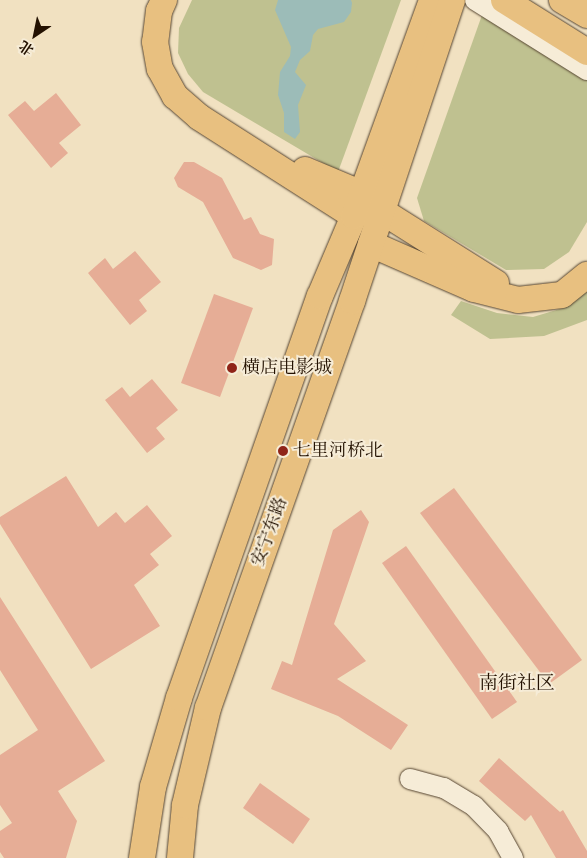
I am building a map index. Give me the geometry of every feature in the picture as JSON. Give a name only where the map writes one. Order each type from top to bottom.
[{"type":"main road","points":[[164,0],[159,11],[155,42],[160,69],[175,96],[199,117],[365,207]]},
{"type":"main road","points":[[183,0],[170,33],[177,73],[212,114],[365,207],[496,283],[544,287],[587,265]]},
{"type":"main road","points":[[504,0],[587,52]]},
{"type":"main road","points":[[562,0],[587,15]]},
{"type":"main road","points":[[142,858],[145,822],[179,698],[320,296],[365,207],[441,4]]},
{"type":"main road","name":"安宁东路","points":[[180,858],[185,805],[208,708],[371,244],[365,207]]},
{"type":"main road","points":[[371,244],[474,289],[518,300],[562,295],[587,275]]},
{"type":"street","points":[[476,0],[587,70]]},
{"type":"street","points":[[410,779],[444,788],[474,806],[498,831],[513,858]]},
{"type":"street","points":[[131,858],[145,822]]},
{"type":"green space","points":[[192,0],[401,0],[338,172],[203,92],[188,74],[178,53],[179,28]]},
{"type":"green space","points":[[482,15],[587,78],[587,222],[569,252],[544,269],[506,270],[424,221],[417,198]]},
{"type":"green space","points":[[587,291],[587,320],[544,336],[490,339],[451,315],[461,301],[497,313],[533,317],[563,308]]},
{"type":"water","points":[[278,0],[351,0],[352,3],[351,12],[344,22],[318,29],[313,35],[310,51],[300,60],[295,72],[306,85],[298,105],[300,132],[295,139],[284,132],[284,113],[278,95],[280,72],[290,56],[291,47],[275,10]]},
{"type":"building","points":[[56,93],[81,125],[59,143],[68,153],[51,168],[8,115],[25,101],[34,111]]},
{"type":"building","points":[[184,162],[194,162],[222,178],[244,220],[251,217],[260,234],[274,239],[272,265],[261,270],[233,258],[203,202],[178,187],[174,178]]},
{"type":"building","points":[[135,251],[161,282],[139,300],[147,311],[130,325],[88,273],[105,258],[113,269]]},
{"type":"building","points":[[214,294],[253,308],[220,397],[181,383]]},
{"type":"building","points":[[152,379],[178,410],[156,428],[165,439],[147,453],[105,400],[122,387],[130,397]]},
{"type":"building","points":[[66,476],[98,527],[116,512],[125,523],[147,505],[172,536],[150,554],[159,565],[134,585],[160,626],[91,669],[0,524],[0,517]]},
{"type":"building","points":[[454,488],[582,660],[549,684],[420,513]]},
{"type":"building","points":[[361,510],[369,522],[334,624],[366,661],[337,679],[408,725],[391,750],[338,716],[271,689],[282,661],[292,665],[333,530]]},
{"type":"building","points":[[406,546],[517,702],[492,719],[382,563]]},
{"type":"building","points":[[0,597],[105,761],[58,791],[77,821],[66,858],[4,858],[0,852],[0,831],[12,823],[0,805],[0,755],[38,730],[0,670]]},
{"type":"building","points":[[499,758],[560,812],[563,810],[587,851],[587,858],[556,858],[531,815],[525,821],[479,781]]},
{"type":"building","points":[[260,783],[310,819],[293,844],[243,808]]},
{"type":"place","name":"横店电影城","points":[[232,368]]},
{"type":"place","name":"七里河桥北","points":[[283,451]]},
{"type":"district","name":"南街社区","points":[[517,685]]}]
